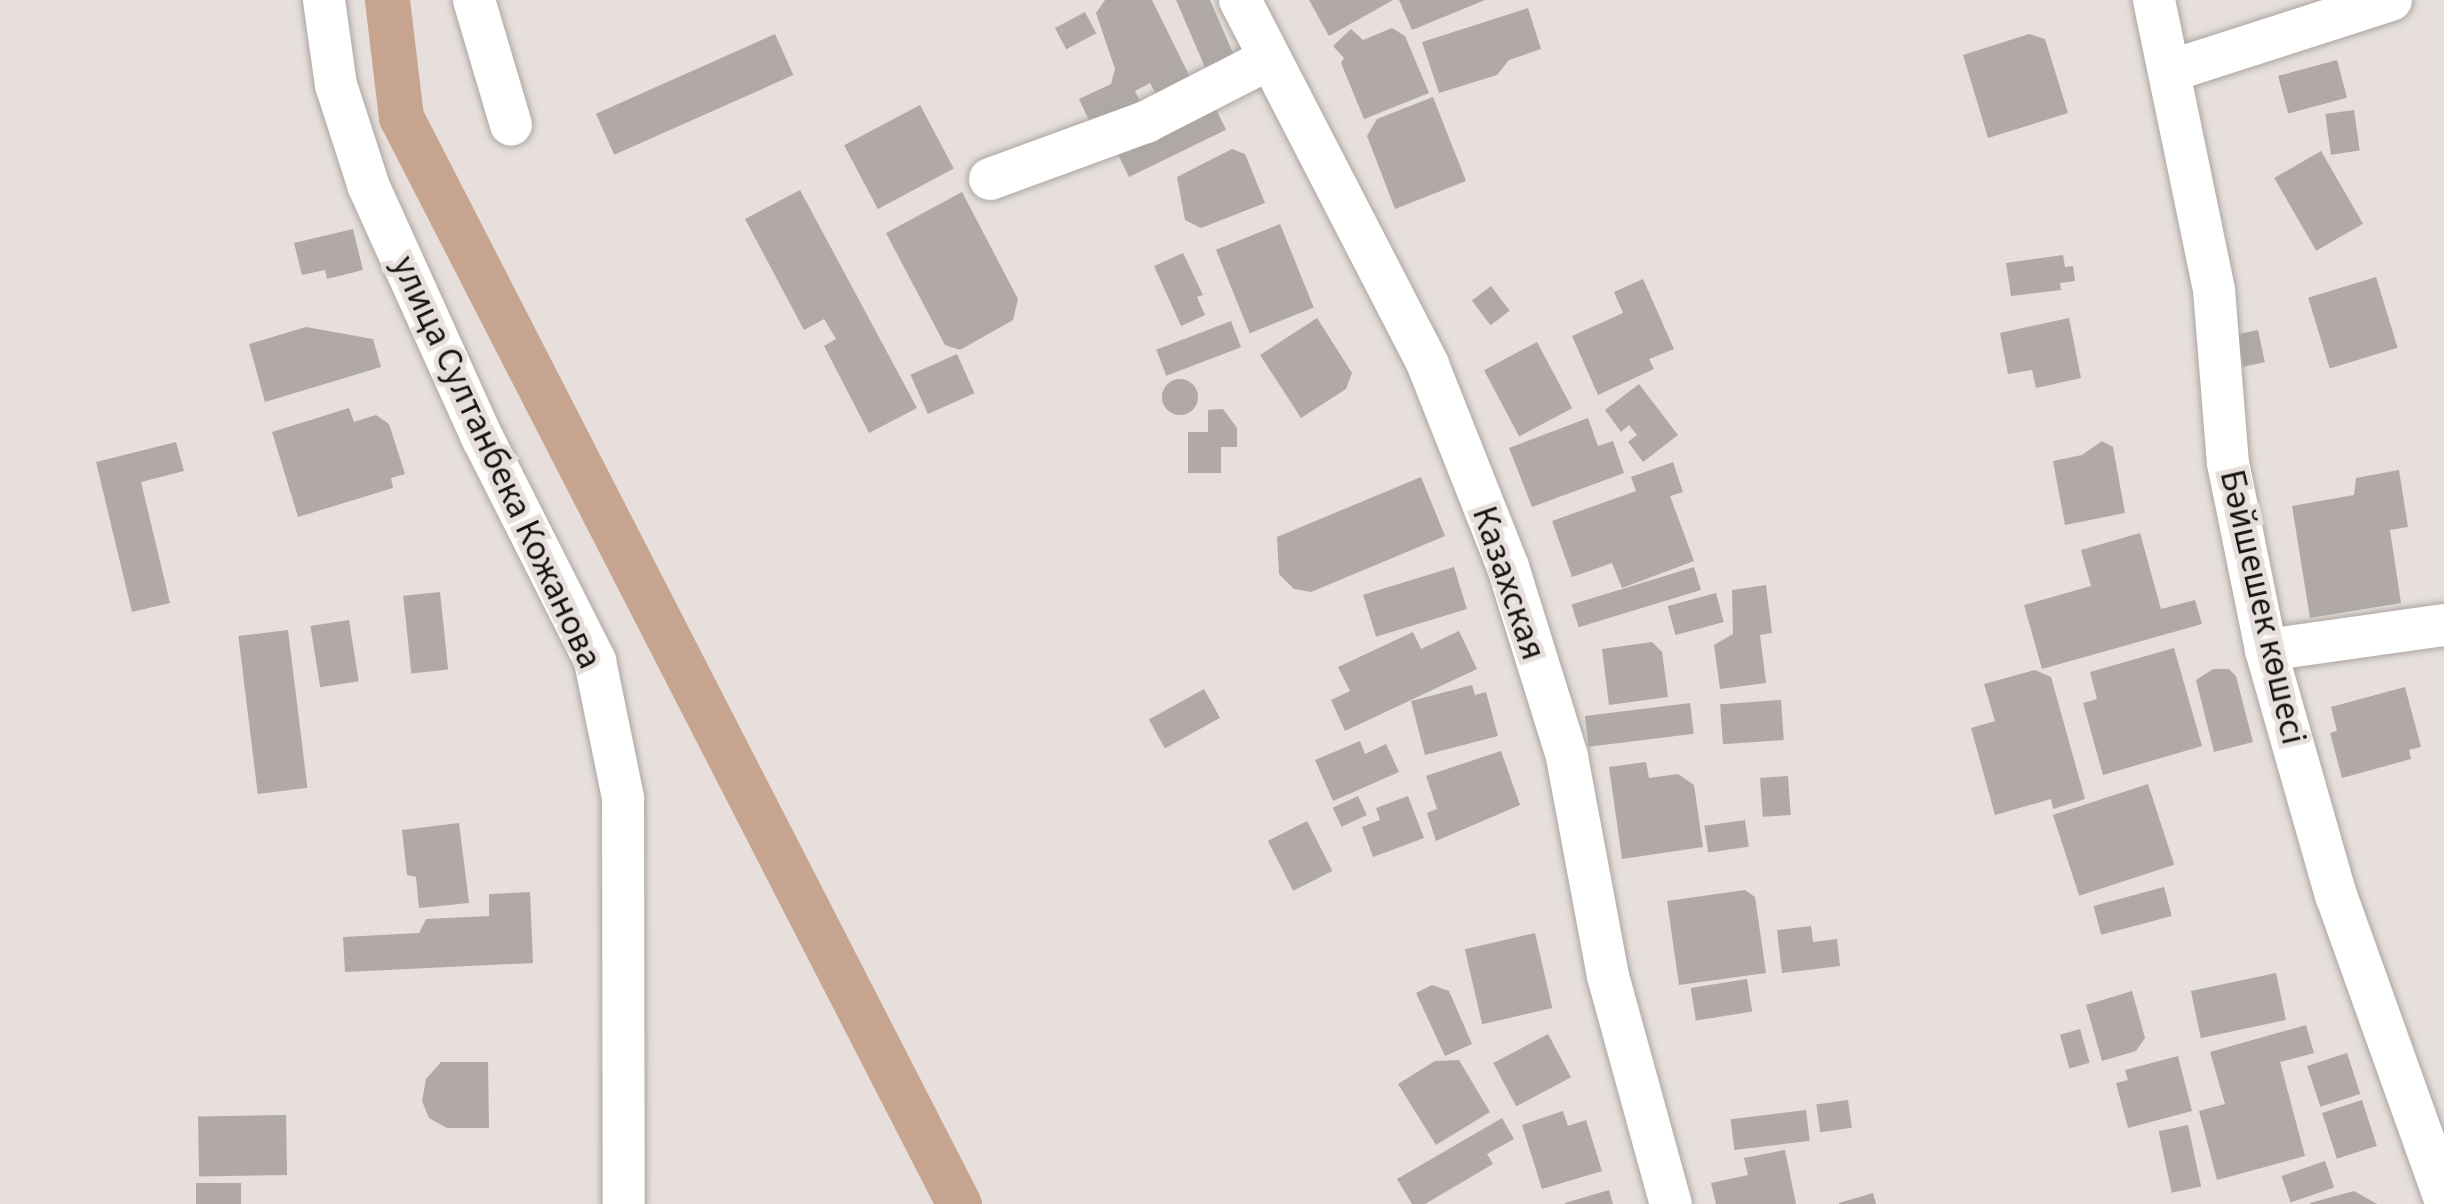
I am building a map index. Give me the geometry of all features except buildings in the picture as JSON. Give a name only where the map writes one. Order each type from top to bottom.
[{"type":"street","name":"улица Султанбека Кожанова","points":[[324,0],[336,85],[369,187],[483,440],[595,661],[623,798],[624,1204]]},
{"type":"street","points":[[474,0],[511,125]]},
{"type":"street","name":"Казахская","points":[[1240,0],[1428,365],[1508,567],[1567,758],[1608,976],[1671,1204]]},
{"type":"street","name":"Бәйшешек көшесі","points":[[2154,0],[2173,70],[2214,290],[2228,463],[2266,650],[2336,895],[2444,1196]]},
{"type":"street","points":[[2173,70],[2391,0]]},
{"type":"street","points":[[990,179],[1147,122],[1269,59]]},
{"type":"street","points":[[2266,650],[2444,625]]},
{"type":"waterway","points":[[387,0],[401,117],[959,1204]]}]
